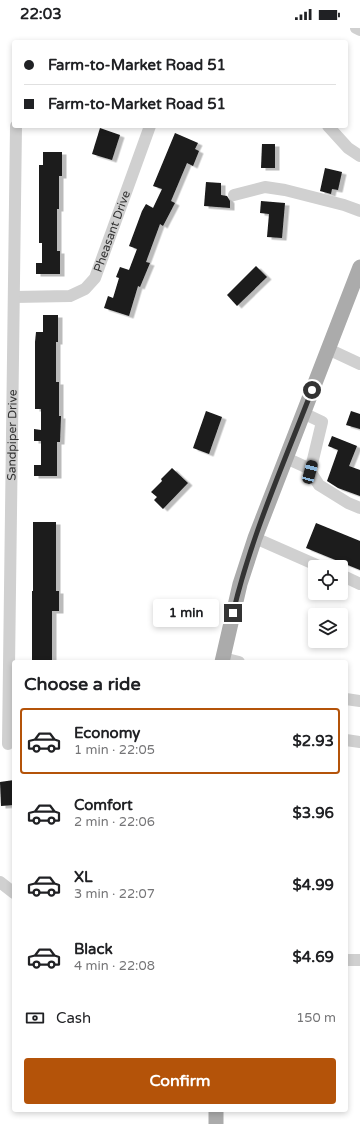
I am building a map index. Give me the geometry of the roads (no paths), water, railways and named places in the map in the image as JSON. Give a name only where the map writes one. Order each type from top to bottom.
[{"type":"main road","points":[[222,660],[240,584],[255,538],[360,267]]},
{"type":"main road","points":[[216,1112],[216,1124]]},
{"type":"street","points":[[356,28],[360,30]]},
{"type":"street","name":"Sandpiper Drive","points":[[8,744],[4,671],[14,297],[16,128]]},
{"type":"street","name":"Pheasant Drive","points":[[14,297],[70,296],[84,289],[95,278],[149,128]]},
{"type":"street","points":[[330,128],[348,148],[360,156]]},
{"type":"street","points":[[234,195],[265,187],[285,190],[344,205],[360,211]]},
{"type":"street","points":[[328,349],[360,364]]},
{"type":"street","points":[[303,413],[322,422],[310,472]]},
{"type":"street","points":[[286,458],[308,468],[319,485],[348,503],[360,508]]},
{"type":"street","points":[[255,538],[308,561]]},
{"type":"street","points":[[348,578],[360,584]]},
{"type":"street","points":[[348,699],[360,701]]},
{"type":"street","points":[[348,740],[360,742]]},
{"type":"street","points":[[348,960],[360,960]]}]
